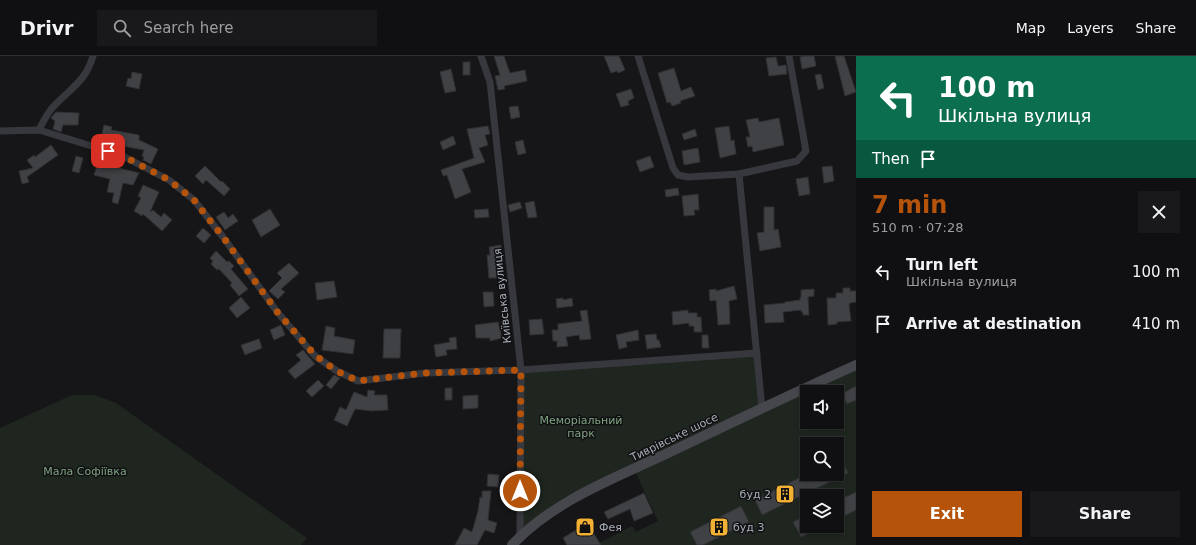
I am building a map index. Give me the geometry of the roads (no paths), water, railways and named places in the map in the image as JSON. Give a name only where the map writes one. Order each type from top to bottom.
[{"type":"main road","name":"Тиврівське шосе","points":[[512,545],[520,536],[549,514],[591,490],[762,408],[856,365]]},
{"type":"street","points":[[39,130],[53,107],[83,78],[88,71],[93,56]]},
{"type":"street","name":"Київська вулиця","points":[[481,56],[490,82],[521,370],[520,536]]},
{"type":"street","points":[[638,56],[673,168],[678,175],[688,177],[739,174],[797,161],[806,151],[789,56]]},
{"type":"street","points":[[0,131],[39,130],[121,155],[169,180],[194,200],[223,237],[278,313],[316,356],[337,371],[358,381],[425,373],[521,370],[757,353]]},
{"type":"street","points":[[739,174],[762,408]]},
{"type":"place","name":"буд 2","points":[[785,494]]},
{"type":"place","name":"Фея","points":[[585,527]]},
{"type":"place","name":"буд 3","points":[[719,527]]},
{"type":"park label","name":"Меморіальний парк","points":[[581,426]]},
{"type":"park label","name":"Мала Софіївка","points":[[85,471]]}]
